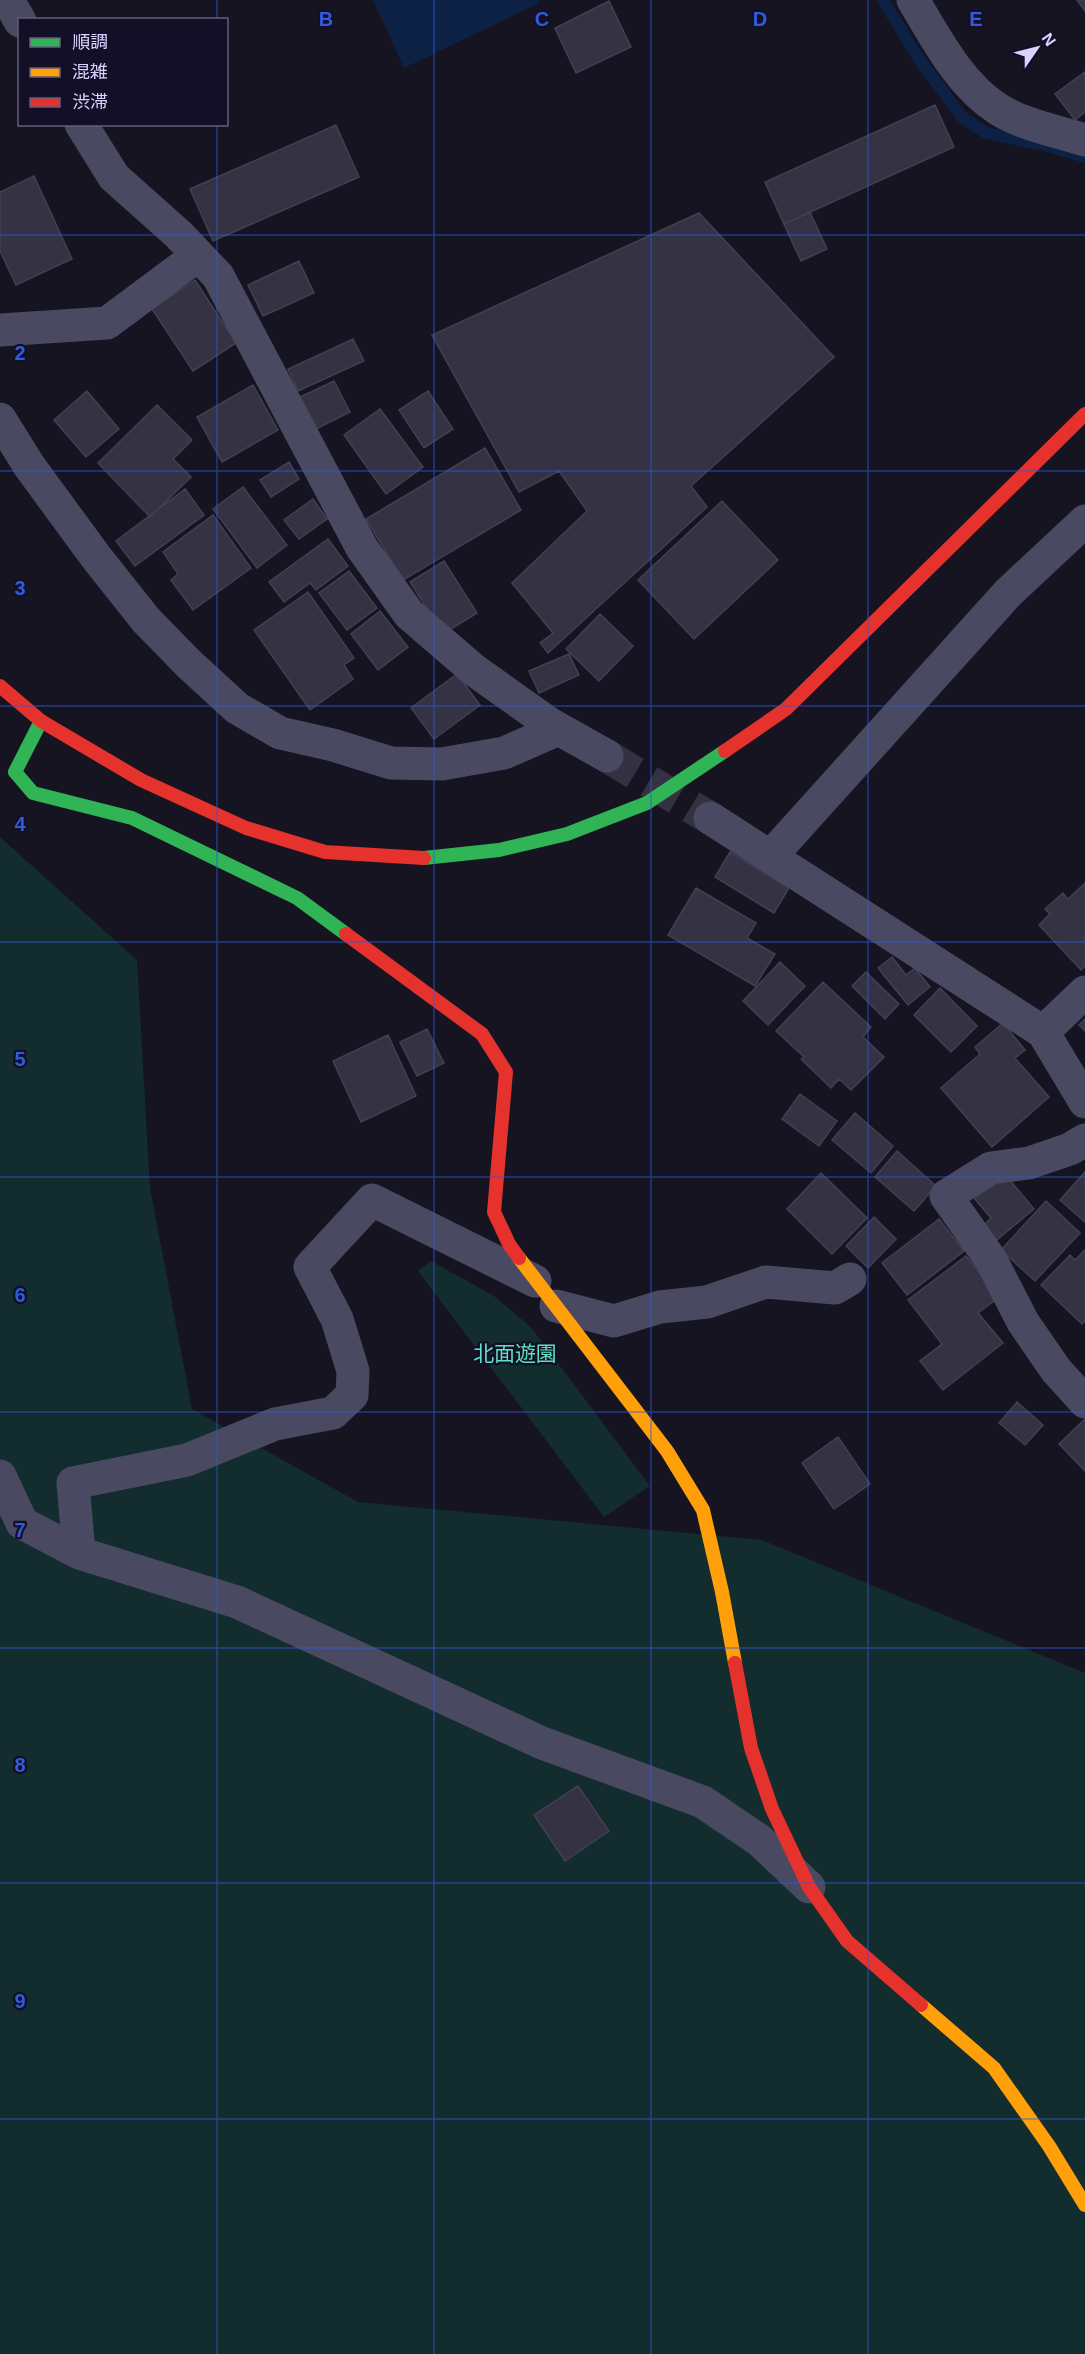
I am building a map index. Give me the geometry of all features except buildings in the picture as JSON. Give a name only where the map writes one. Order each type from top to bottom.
[{"type":"street","points":[[8,0],[18,18]]},
{"type":"street","points":[[913,0],[945,54],[972,86],[998,109],[1024,121],[1085,140]]},
{"type":"street","points":[[82,126],[114,177],[178,234],[218,276],[362,548],[409,614],[474,670],[559,729],[607,756]]},
{"type":"street","points":[[0,330],[107,323],[197,256]]},
{"type":"street","points":[[0,686],[41,721],[141,780],[246,828],[325,852],[418,859],[499,850],[567,834],[647,803],[786,709],[1085,414]]},
{"type":"street","points":[[0,419],[30,467],[146,620],[237,708],[280,733],[333,745],[391,763],[442,764],[504,753],[559,729]]},
{"type":"street","points":[[771,856],[1008,593],[1085,521]]},
{"type":"street","points":[[41,721],[15,772],[33,793],[132,818],[297,898],[482,1034],[506,1072],[494,1212],[509,1244],[535,1281],[667,1450],[703,1510],[722,1592],[751,1748],[772,1809],[809,1887],[847,1941],[994,2068],[1049,2146],[1085,2205]]},
{"type":"street","points":[[710,818],[1042,1032],[1085,1102]]},
{"type":"street","points":[[1042,1032],[1085,992]]},
{"type":"street","points":[[1085,1140],[1070,1149],[1029,1163],[991,1168],[946,1196],[991,1260],[1023,1322],[1056,1370],[1085,1402]]},
{"type":"street","points":[[79,1553],[73,1484],[187,1460],[275,1424],[333,1413],[352,1395],[353,1371],[337,1319],[310,1267],[372,1200],[535,1281]]},
{"type":"street","points":[[556,1306],[614,1321],[660,1307],[707,1302],[766,1282],[835,1287],[850,1279]]},
{"type":"street","points":[[0,1476],[22,1523],[79,1553],[237,1602],[542,1743],[703,1803],[759,1840],[809,1887]]},
{"type":"green space","points":[[0,837],[137,960],[150,1188],[192,1409],[358,1502],[762,1540],[1085,1673],[1085,2354],[0,2354]]},
{"type":"green space","name":"北面遊園","points":[[431,1261],[494,1296],[531,1327],[650,1486],[604,1517],[418,1271]]},
{"type":"water","points":[[373,0],[538,0],[540,3],[404,68]]},
{"type":"waterway","points":[[883,0],[919,59],[962,117],[986,133],[1048,146],[1085,157]]},
{"type":"tunnel","points":[[607,756],[710,818]]},
{"type":"traffic: fast","points":[[41,721],[15,772],[33,793],[132,818],[297,898],[346,934]]},
{"type":"traffic: fast","points":[[424,858],[499,850],[567,834],[647,803],[725,751]]},
{"type":"traffic: slow","points":[[519,1258],[667,1451],[703,1510],[722,1592],[735,1663]]},
{"type":"traffic: slow","points":[[921,2005],[994,2068],[1049,2146],[1085,2205]]},
{"type":"traffic: jam","points":[[725,751],[786,709],[1085,414]]},
{"type":"traffic: jam","points":[[0,686],[41,721],[141,780],[246,828],[325,852],[424,858]]},
{"type":"traffic: jam","points":[[346,934],[482,1034],[506,1072],[494,1212],[509,1244],[519,1258]]},
{"type":"traffic: jam","points":[[735,1663],[751,1748],[772,1809],[809,1887],[847,1941],[921,2005]]}]
